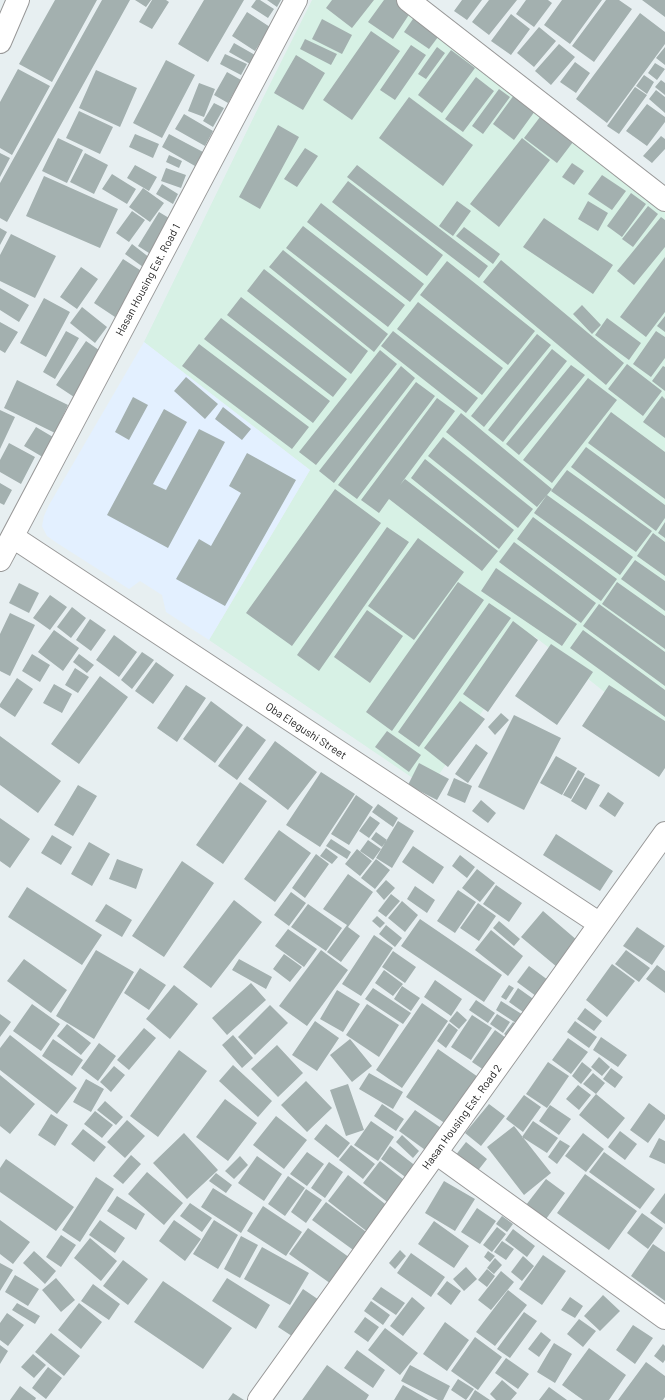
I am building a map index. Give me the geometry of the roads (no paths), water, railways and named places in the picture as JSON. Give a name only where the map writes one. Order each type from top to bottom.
[{"type":"street","points":[[0,42],[18,0]]},
{"type":"street","name":"Hasan Housing Est. Road 1","points":[[0,560],[296,0]]},
{"type":"street","points":[[408,0],[665,200]]},
{"type":"street","name":"Oba Elegushi Street","points":[[12,538],[600,924]]},
{"type":"street","name":"Hasan Housing Est. Road 2","points":[[259,1400],[665,833]]},
{"type":"street","points":[[436,1153],[665,1318]]}]
